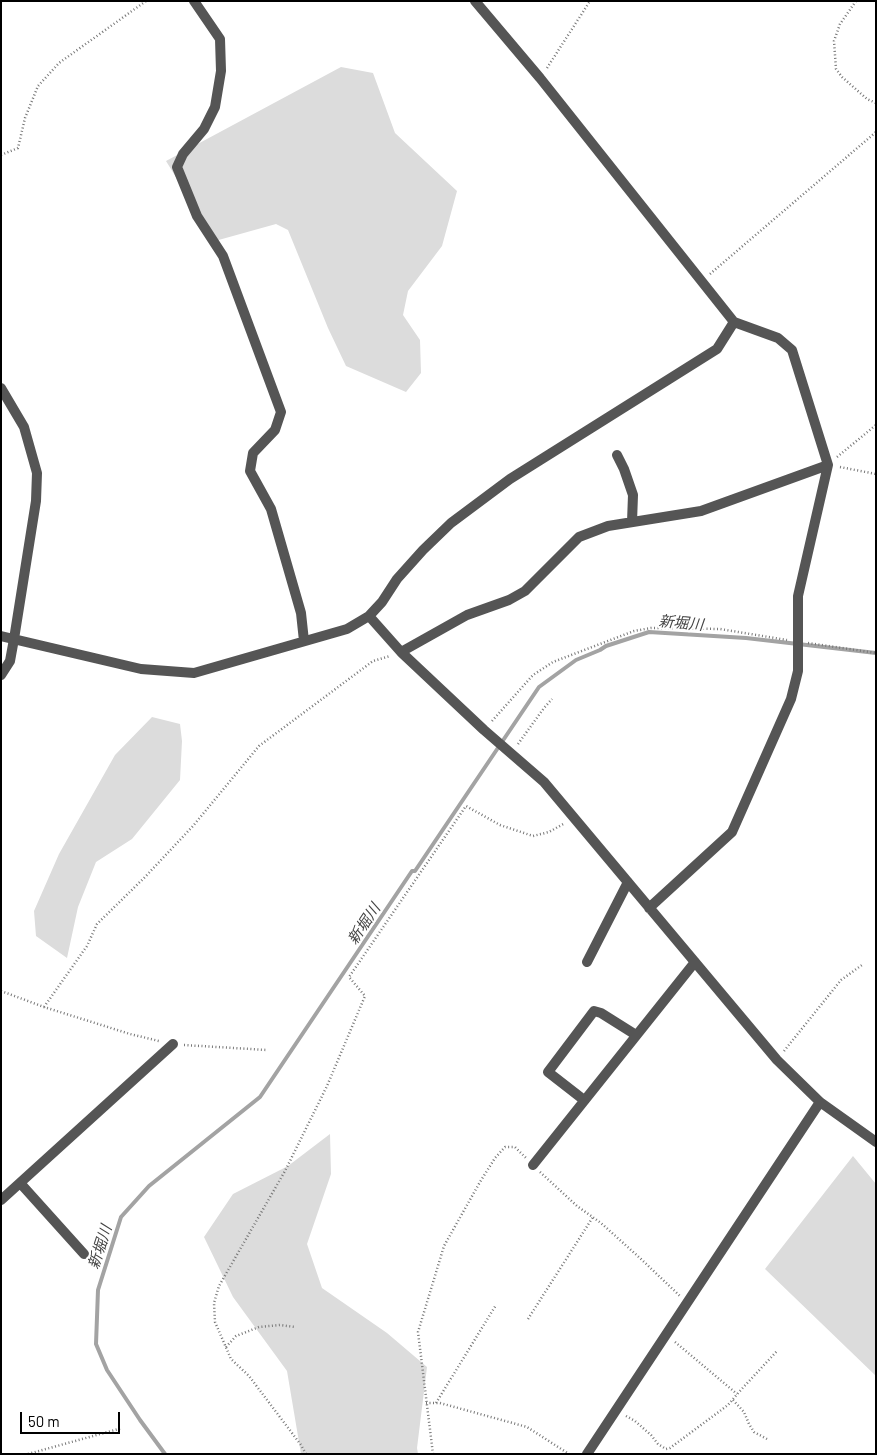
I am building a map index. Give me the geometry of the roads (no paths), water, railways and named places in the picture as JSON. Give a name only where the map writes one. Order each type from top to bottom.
[{"type":"street","points":[[194,1],[220,39],[221,71],[215,106],[204,129],[183,154],[177,167],[197,216],[223,256],[281,412],[275,430],[252,453],[250,471],[271,508],[301,614],[304,641]]},
{"type":"street","points":[[475,1],[540,78],[734,322],[778,338],[792,350],[828,465],[798,596],[798,671],[791,699],[732,832],[649,908]]},
{"type":"street","points":[[1,636],[141,669],[194,673],[347,629],[369,616],[382,602],[397,579],[451,523],[510,479],[718,349],[734,322]]},
{"type":"street","points":[[1,388],[24,427],[37,473],[36,501],[14,640],[10,661],[1,675]]},
{"type":"street","points":[[617,455],[633,495],[632,522]]},
{"type":"street","points":[[401,652],[467,615],[509,600],[525,591],[579,537],[608,526],[701,510],[828,465]]},
{"type":"street","points":[[369,616],[401,652],[484,730],[544,782],[777,1060],[820,1102],[876,1142]]},
{"type":"street","points":[[587,962],[628,882]]},
{"type":"street","points":[[533,1165],[695,962]]},
{"type":"street","points":[[584,1100],[548,1072],[594,1011],[602,1012],[636,1035]]},
{"type":"street","points":[[1,1200],[21,1184],[173,1044]]},
{"type":"street","points":[[588,1454],[820,1102]]},
{"type":"street","points":[[21,1184],[84,1254]]},
{"type":"waterway","name":"新堀川","points":[[165,1454],[107,1370],[96,1344],[98,1290],[121,1217],[149,1186],[260,1097],[539,687],[576,660],[606,646],[649,632],[746,638],[876,653]]}]
